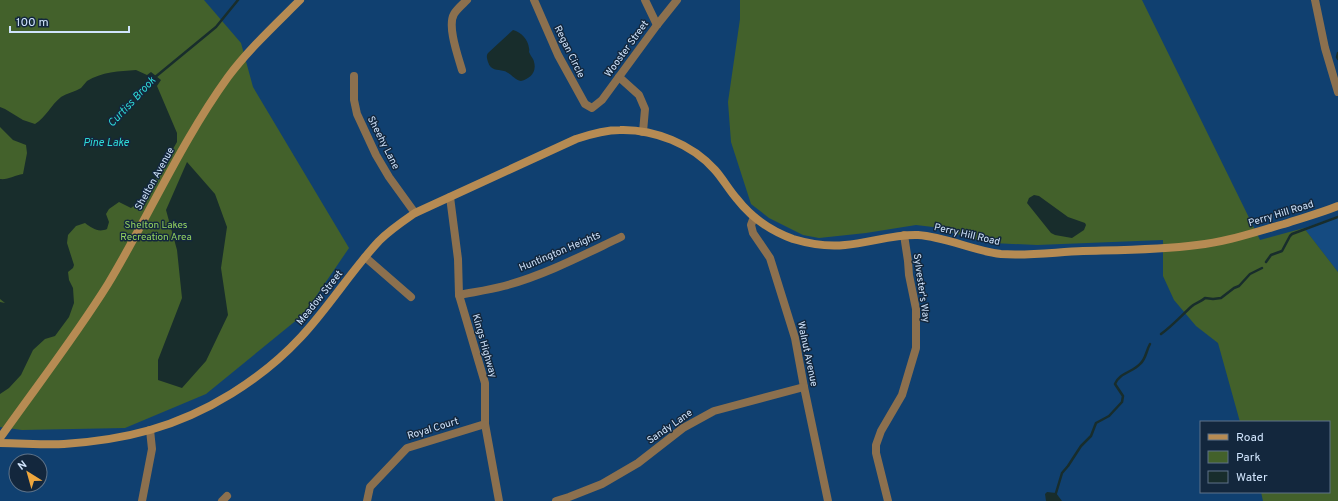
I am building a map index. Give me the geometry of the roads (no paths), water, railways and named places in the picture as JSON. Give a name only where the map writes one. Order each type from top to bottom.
[{"type":"street","name":"Shelton Avenue","points":[[0,438],[98,300],[132,243],[187,141],[219,89],[246,54],[300,0]]},
{"type":"street","points":[[462,70],[452,33],[451,21],[454,14],[467,0]]},
{"type":"street","name":"Regan Circle","points":[[534,0],[558,55],[584,104],[592,108]]},
{"type":"street","points":[[645,0],[657,25]]},
{"type":"street","name":"Wooster Street","points":[[592,108],[602,100],[677,0]]},
{"type":"street","points":[[1315,0],[1324,48],[1338,92]]},
{"type":"street","name":"Sheehy Lane","points":[[354,76],[354,100],[358,114],[376,155],[415,213]]},
{"type":"street","points":[[619,77],[640,95],[645,109],[643,132]]},
{"type":"street","name":"Meadow Street","points":[[0,443],[62,444],[117,438],[150,430],[180,420],[209,406],[268,368],[301,337],[380,240],[394,227],[415,213],[576,139],[594,134],[619,130],[643,132]]},
{"type":"street","name":"Perry Hill Road","points":[[643,132],[672,140],[695,152],[714,168],[737,199],[754,217],[793,239],[819,245],[847,245],[904,235],[932,237],[990,252],[1014,254],[1157,249],[1223,241],[1338,206]]},
{"type":"street","name":"Kings Highway","points":[[450,197],[458,259],[459,295],[485,383],[485,424],[499,501]]},
{"type":"street","name":"Walnut Avenue","points":[[754,217],[751,230],[770,258],[796,338],[804,387],[828,501]]},
{"type":"street","name":"Sylvester's Way","points":[[888,501],[876,453],[876,445],[902,395],[916,348],[916,309],[909,275],[904,235]]},
{"type":"street","name":"Huntington Heights","points":[[459,295],[505,286],[558,266],[621,237]]},
{"type":"street","points":[[365,257],[411,297]]},
{"type":"street","name":"Sandy Lane","points":[[556,501],[602,484],[638,463],[683,428],[714,411],[804,387]]},
{"type":"street","name":"Royal Court","points":[[367,501],[370,487],[407,448],[485,424]]},
{"type":"street","points":[[142,501],[152,449],[150,430]]},
{"type":"water","points":[[513,30],[521,34],[526,39],[530,55],[534,60],[535,66],[534,72],[530,77],[521,81],[504,71],[491,67],[487,58],[488,53]]},
{"type":"water","name":"Pine Lake","points":[[136,70],[147,75],[151,72],[161,80],[157,86],[177,133],[177,142],[151,187],[139,202],[131,208],[119,202],[109,209],[106,214],[109,222],[107,229],[98,230],[85,223],[76,226],[68,235],[67,243],[74,265],[68,272],[69,280],[73,288],[74,303],[69,317],[55,336],[45,339],[33,350],[21,375],[9,388],[0,394],[0,302],[5,303],[0,299],[0,179],[6,179],[23,174],[27,153],[26,145],[13,140],[0,127],[0,107],[23,120],[35,124],[61,97],[81,88],[92,78],[111,72]]},
{"type":"water","points":[[187,162],[215,194],[227,227],[221,268],[228,315],[206,361],[182,388],[158,380],[158,360],[182,298],[177,250],[166,210]]},
{"type":"water","points":[[1034,195],[1039,196],[1068,217],[1085,223],[1086,225],[1084,230],[1072,238],[1051,233],[1027,203],[1029,198]]},
{"type":"water","points":[[1047,492],[1056,493],[1062,501],[1046,501],[1045,494]]},
{"type":"waterway","name":"Curtiss Brook","points":[[154,78],[216,27],[238,0]]},
{"type":"waterway","points":[[1338,53],[1338,59]]},
{"type":"waterway","points":[[1266,262],[1271,255],[1282,251],[1292,234],[1338,217]]},
{"type":"waterway","points":[[1161,334],[1193,305],[1205,298],[1221,298],[1239,286],[1250,274],[1262,268]]},
{"type":"waterway","points":[[1056,493],[1062,473],[1081,446],[1091,436],[1096,423],[1109,416],[1122,402],[1123,396],[1115,384],[1117,380],[1142,362],[1150,344]]},
{"type":"park label","name":"Shelton Lakes Recreation Area","points":[[156,230]]}]
